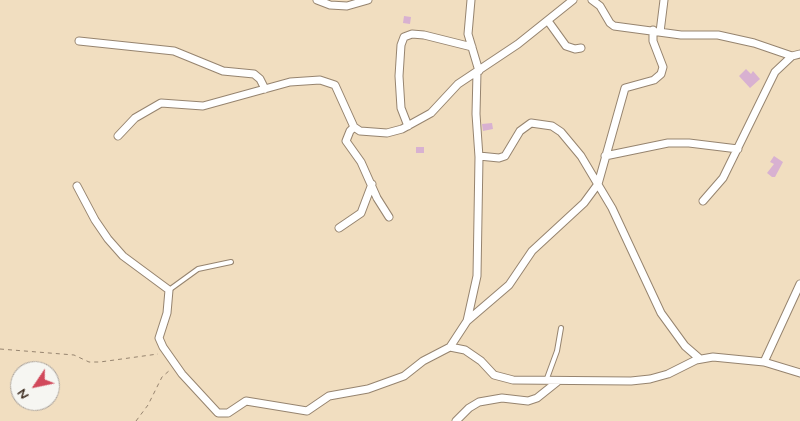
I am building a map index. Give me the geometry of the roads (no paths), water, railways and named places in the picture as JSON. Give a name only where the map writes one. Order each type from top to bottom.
[{"type":"street","points":[[317,0],[330,5],[347,6],[368,0]]},
{"type":"street","points":[[467,321],[474,294],[479,259],[479,156],[476,114],[478,72],[468,25],[471,0]]},
{"type":"street","points":[[118,136],[135,118],[161,103],[203,106],[290,82],[320,80],[330,81],[340,93],[354,127],[370,133],[387,133],[408,126],[431,113],[448,92],[548,21],[573,0]]},
{"type":"street","points":[[592,0],[600,6],[610,23],[614,26],[680,35],[718,35],[754,43],[792,56]]},
{"type":"street","points":[[77,186],[95,220],[108,239],[124,256],[169,290],[167,313],[159,338],[175,365],[218,414],[228,414],[246,401],[288,407],[304,412],[311,410],[329,396],[368,389],[404,376],[423,361],[450,347],[467,321],[509,285],[532,251],[584,203],[598,184],[625,88],[654,80],[661,74],[663,67],[655,49],[656,31],[664,0]]},
{"type":"street","points":[[548,21],[566,46],[575,49],[581,48]]},
{"type":"street","points":[[408,126],[401,108],[399,76],[401,45],[404,37],[412,34],[424,35],[472,48]]},
{"type":"street","points":[[79,41],[174,50],[223,71],[254,74],[260,79],[265,89]]},
{"type":"street","points":[[703,201],[723,178],[775,72],[792,56],[800,54]]},
{"type":"street","points":[[479,156],[499,158],[505,156],[525,126],[540,123],[561,132],[571,141],[598,184],[631,246],[661,313],[685,346],[700,359]]},
{"type":"street","points":[[354,127],[350,131],[346,142],[356,154],[372,184],[377,198],[389,217]]},
{"type":"street","points":[[605,156],[668,143],[689,143],[738,149]]},
{"type":"street","points":[[339,228],[361,213],[372,184]]},
{"type":"street","points":[[764,362],[800,284]]},
{"type":"street","points":[[450,347],[464,350],[474,355],[494,375],[512,380],[546,382],[650,379],[668,374],[700,359],[713,357],[764,362],[800,373]]},
{"type":"street","points":[[456,421],[479,402],[502,398],[528,400],[537,398],[557,381]]},
{"type":"lane","points":[[169,290],[198,269],[231,262]]},
{"type":"lane","points":[[546,382],[557,351],[561,328]]}]
